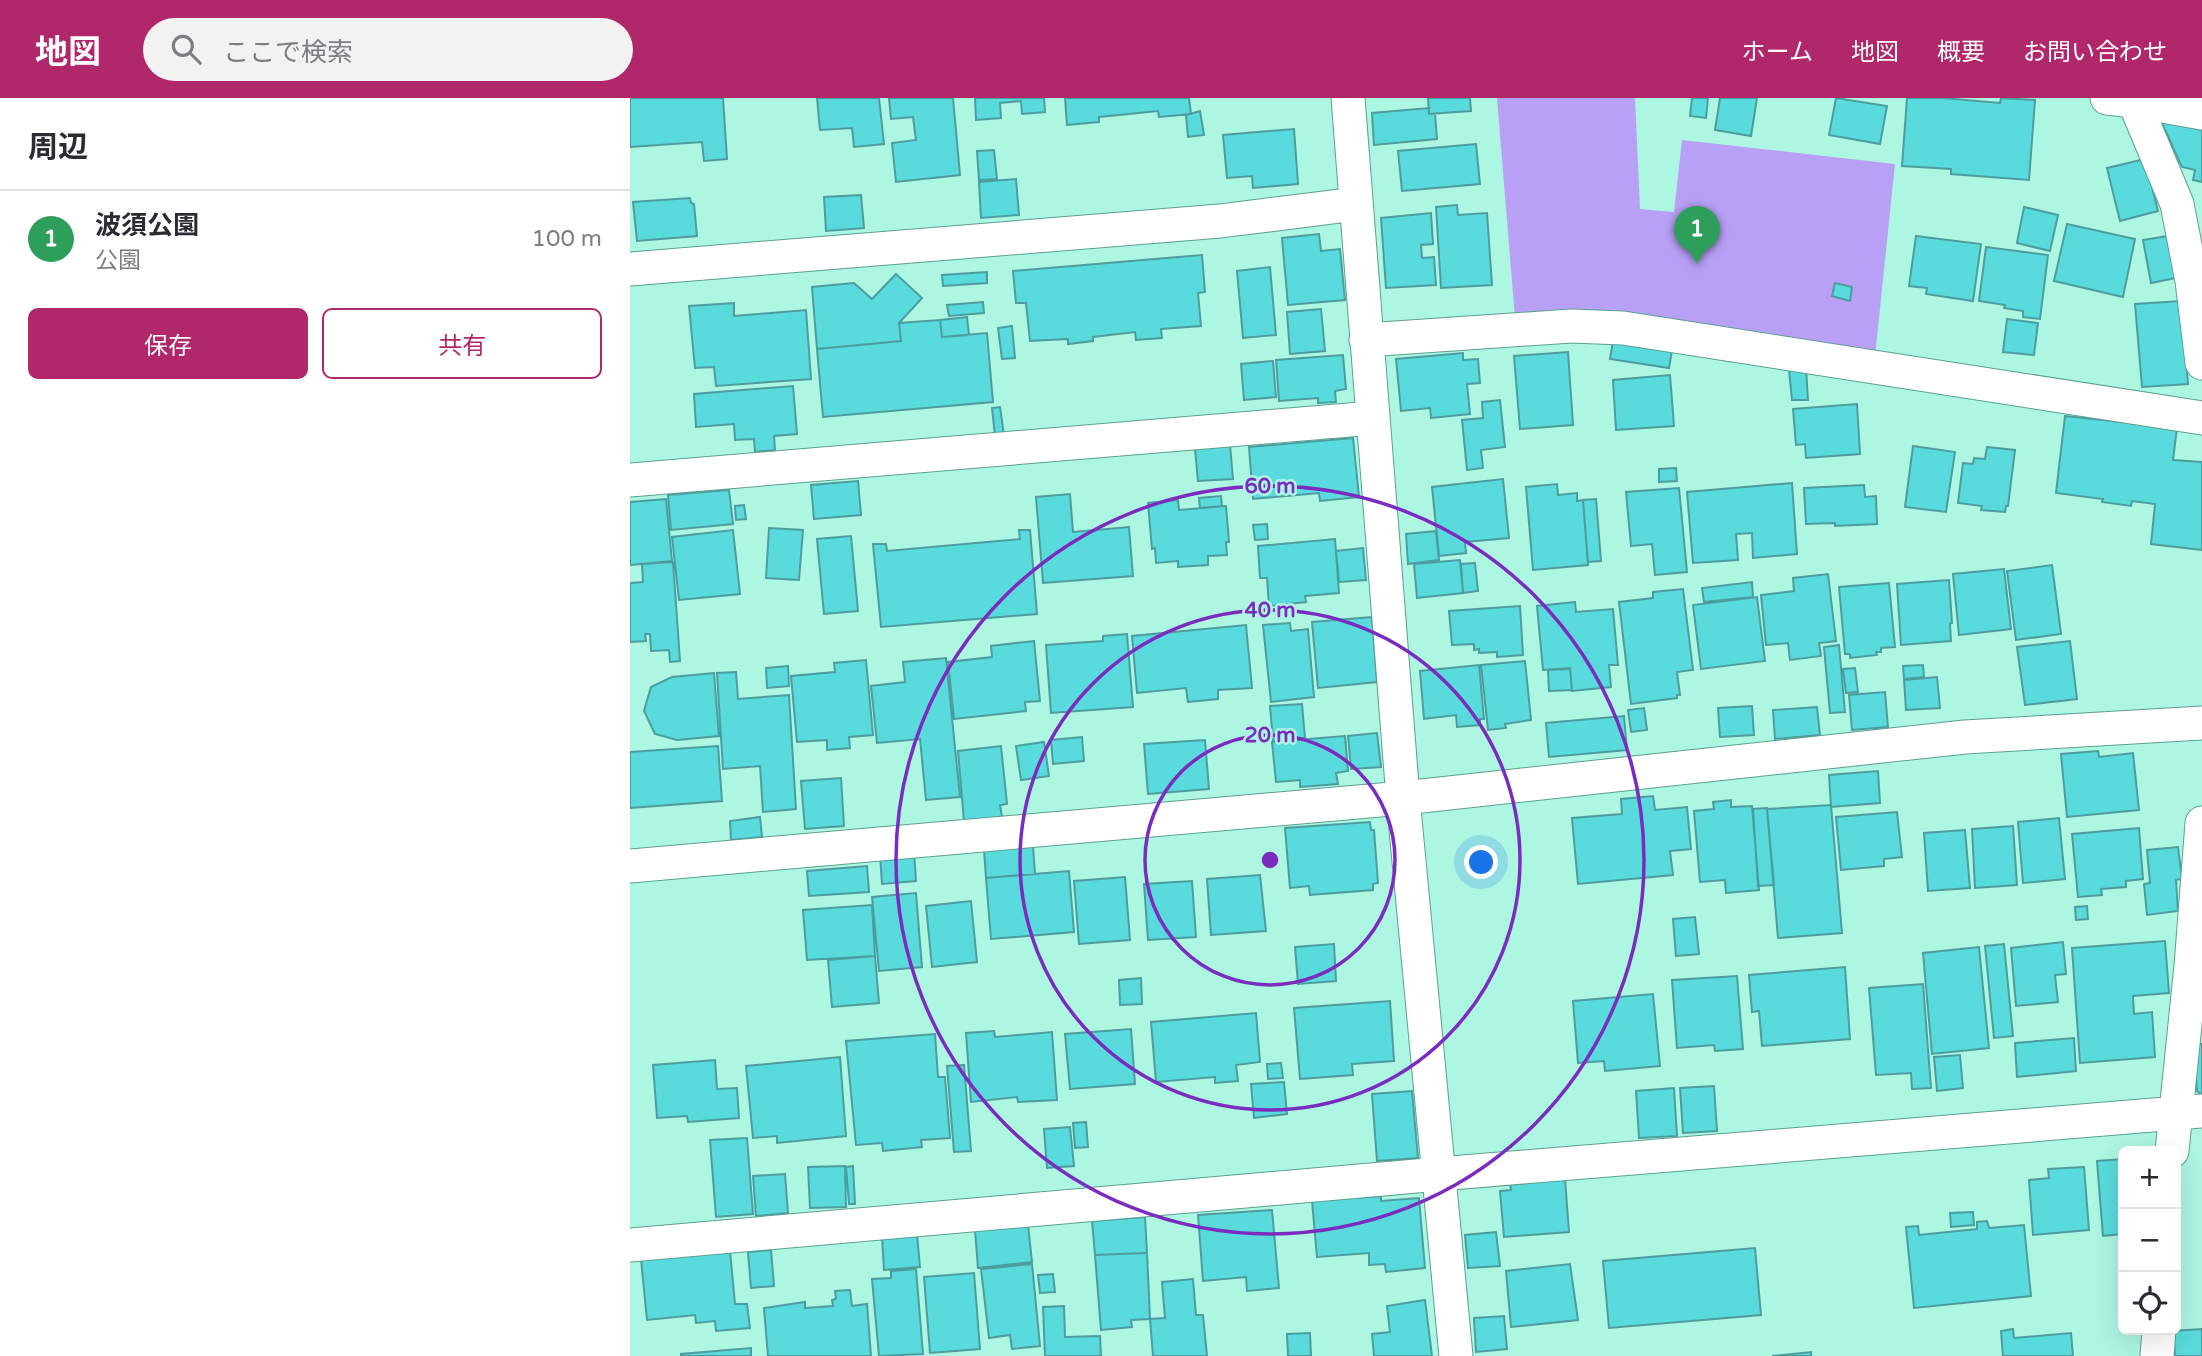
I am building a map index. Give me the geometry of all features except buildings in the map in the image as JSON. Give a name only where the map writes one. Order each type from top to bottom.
[{"type":"street","points":[[1348,98],[1403,798],[1456,1356]]},
{"type":"street","points":[[2121,99],[2202,113]]},
{"type":"street","points":[[2121,99],[2177,204],[2197,276],[2202,363]]},
{"type":"street","points":[[630,269],[1220,221],[1356,204]]},
{"type":"street","points":[[1366,340],[1571,326],[1623,328],[2202,418]]},
{"type":"street","points":[[630,480],[1373,418]]},
{"type":"street","points":[[630,866],[1403,798],[1965,737],[2202,723]]},
{"type":"street","points":[[2174,1146],[2188,1112],[2191,966],[2202,823]]},
{"type":"street","points":[[630,1245],[2188,1112]]},
{"type":"street","points":[[2157,1356],[2159,1335]]},
{"type":"shaded area","points":[[1497,98],[1635,98],[1640,209],[1674,212],[1682,140],[1895,164],[1875,356],[1515,318]]},
{"type":"place","name":"波須公園","points":[[1697,264]]}]
